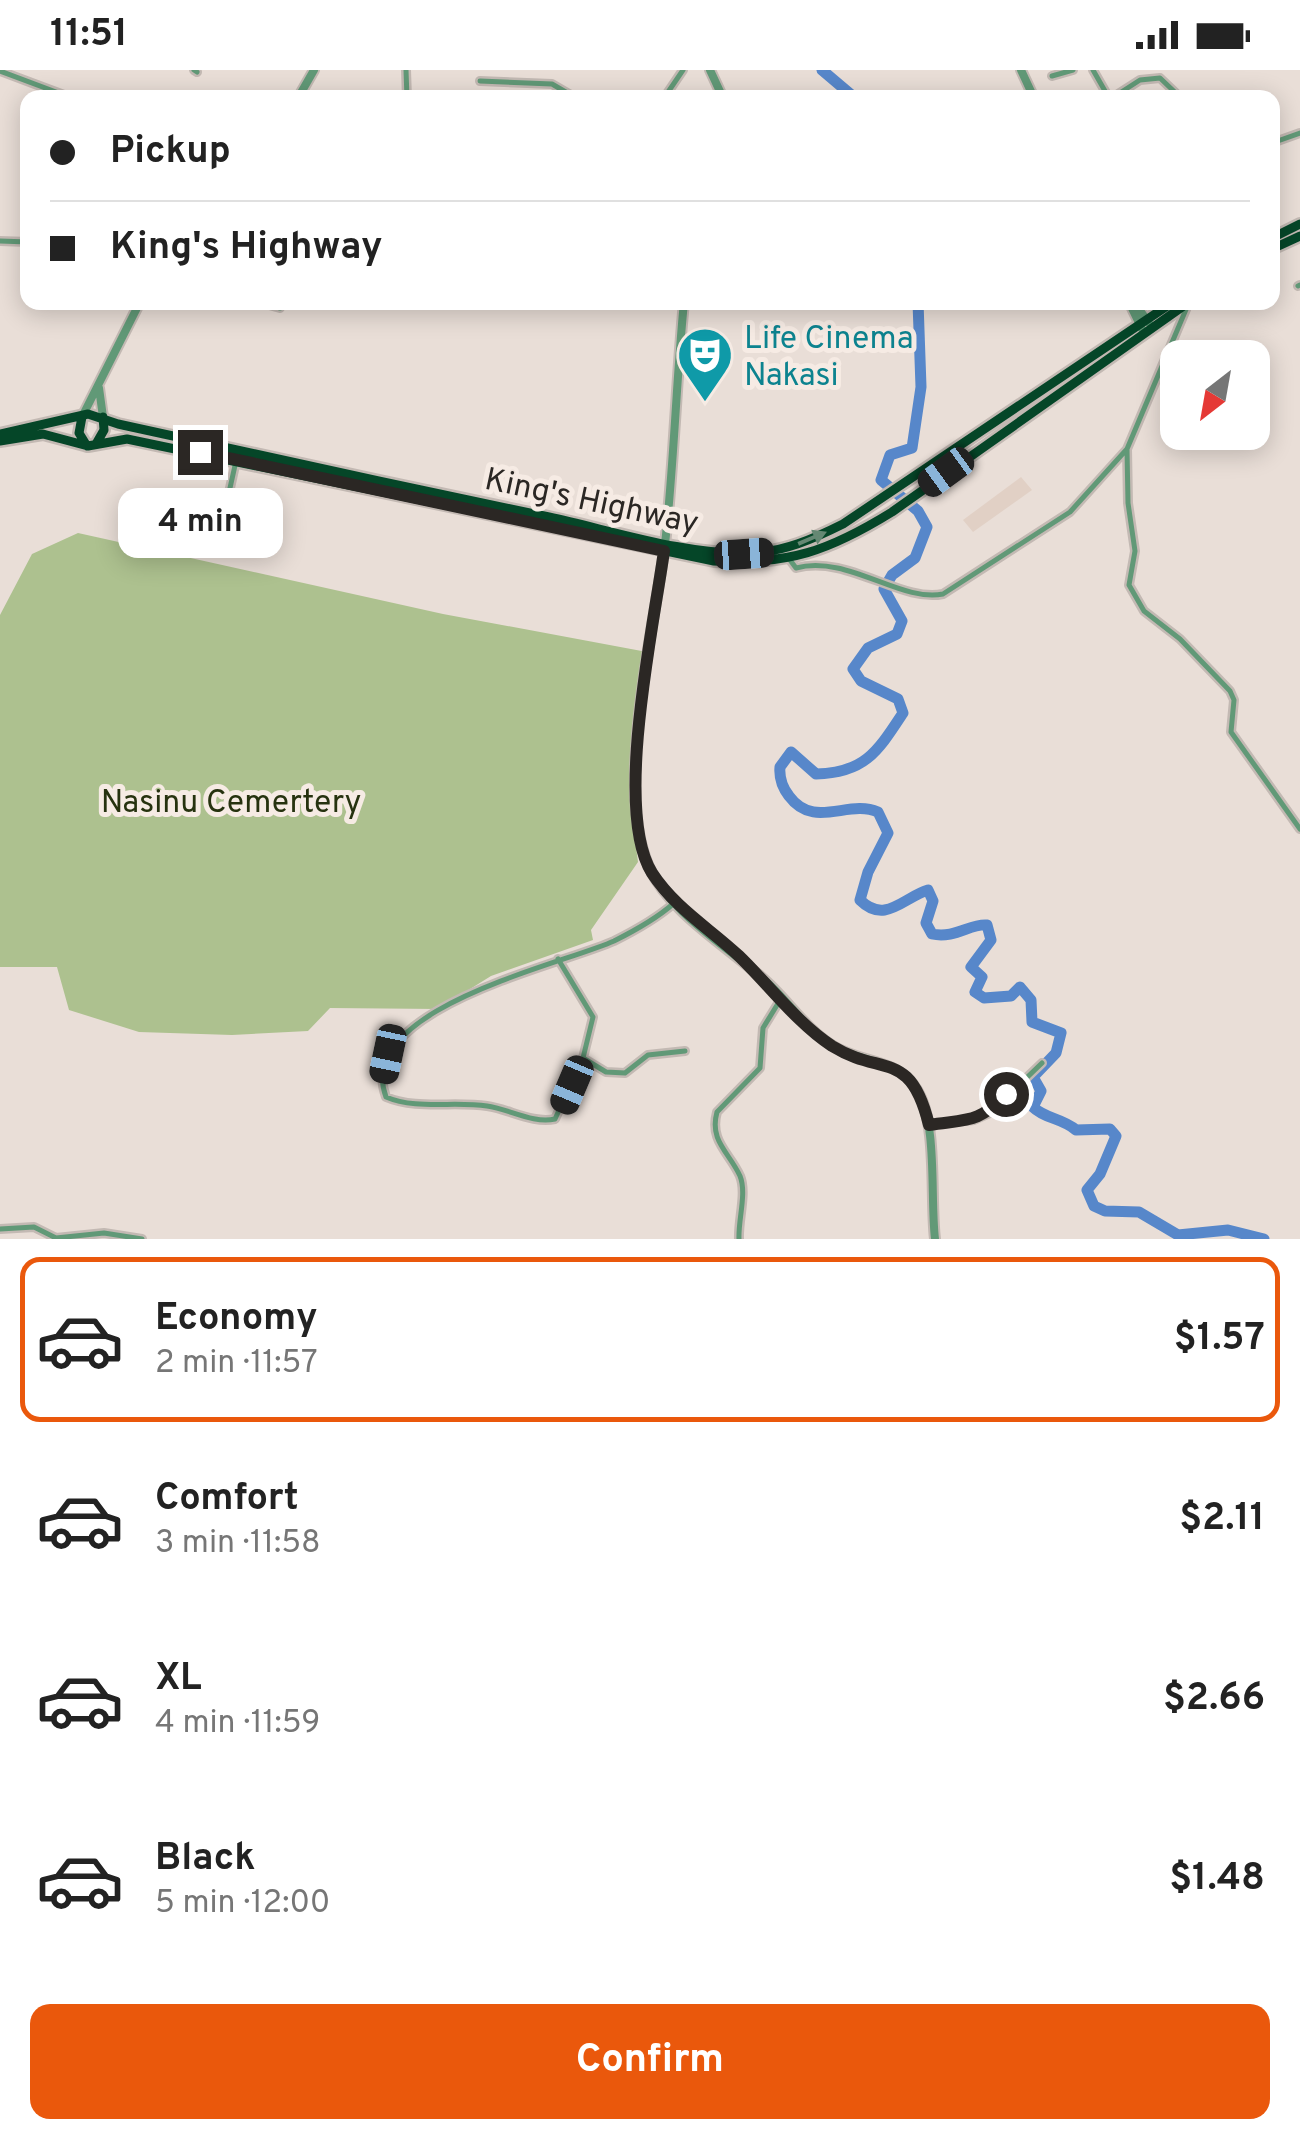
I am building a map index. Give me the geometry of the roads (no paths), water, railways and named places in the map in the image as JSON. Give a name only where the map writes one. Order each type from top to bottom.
[{"type":"highway","name":"King's Highway","points":[[0,434],[62,423],[83,415],[103,418],[664,546],[714,562],[790,560],[849,539],[892,512],[1164,310]]},
{"type":"highway","name":"King's Highway","points":[[0,442],[43,434],[91,445],[128,438],[664,546],[744,554],[772,552],[807,542],[882,498],[1175,310]]},
{"type":"highway","points":[[83,415],[78,430],[91,445],[104,430],[103,418]]},
{"type":"street","points":[[0,70],[51,90]]},
{"type":"street","points":[[1052,76],[1073,70]]},
{"type":"street","points":[[1134,70],[1140,80]]},
{"type":"street","points":[[1124,90],[1140,80],[1160,78],[1173,90]]},
{"type":"street","points":[[480,81],[552,84],[562,90]]},
{"type":"street","points":[[83,415],[136,310]]},
{"type":"street","points":[[683,310],[664,546],[634,783],[642,848],[651,871],[676,902],[830,1044],[850,1056],[896,1067],[916,1087],[929,1125],[935,1239]]},
{"type":"street","points":[[1137,310],[1146,326]]},
{"type":"street","points":[[790,560],[796,568],[813,562],[936,596],[957,588],[1070,512],[1127,449],[1187,310]]},
{"type":"street","points":[[98,384],[103,418]]},
{"type":"street","points":[[1127,449],[1128,503],[1135,552],[1131,592],[1152,620],[1180,639],[1230,691],[1234,700],[1230,732],[1300,829]]},
{"type":"street","points":[[216,551],[236,458]]},
{"type":"street","points":[[558,958],[591,1009],[592,1028],[560,1112],[549,1121],[488,1106],[402,1103],[384,1094],[392,1044],[451,1005],[504,978],[558,958],[613,942],[676,902]]},
{"type":"street","points":[[739,1239],[742,1180],[718,1145],[714,1120],[717,1112],[760,1068],[764,1028],[782,997]]},
{"type":"street","points":[[583,1058],[606,1072],[626,1073],[648,1054],[686,1050]]},
{"type":"street","points":[[929,1125],[974,1120],[990,1114],[1042,1063]]},
{"type":"street","points":[[0,1229],[34,1228],[56,1238],[104,1232],[142,1239]]},
{"type":"waterway","points":[[822,70],[846,90]]},
{"type":"waterway","points":[[918,310],[921,387],[912,448],[890,455],[881,480],[918,511],[927,527],[915,558],[892,575],[884,589],[902,621],[897,634],[868,648],[853,669],[861,681],[898,699],[903,713],[877,749],[858,764],[816,774],[791,752],[780,767],[782,782],[789,796],[809,811],[878,812],[888,833],[868,872],[860,900],[869,907],[886,910],[928,890],[933,901],[926,923],[932,934],[987,925],[991,940],[971,967],[982,977],[975,992],[984,998],[1011,996],[1020,987],[1031,1000],[1032,1022],[1061,1033],[1056,1053],[1033,1077],[1041,1091],[1033,1107],[1076,1130],[1110,1129],[1116,1136],[1100,1174],[1087,1190],[1094,1206],[1105,1211],[1139,1212],[1178,1235],[1228,1230],[1264,1239]]},
{"type":"place","name":"Life Cinema Nakasi","points":[[705,404]]},
{"type":"park label","name":"Nasinu Cemertery","points":[[231,801]]}]
